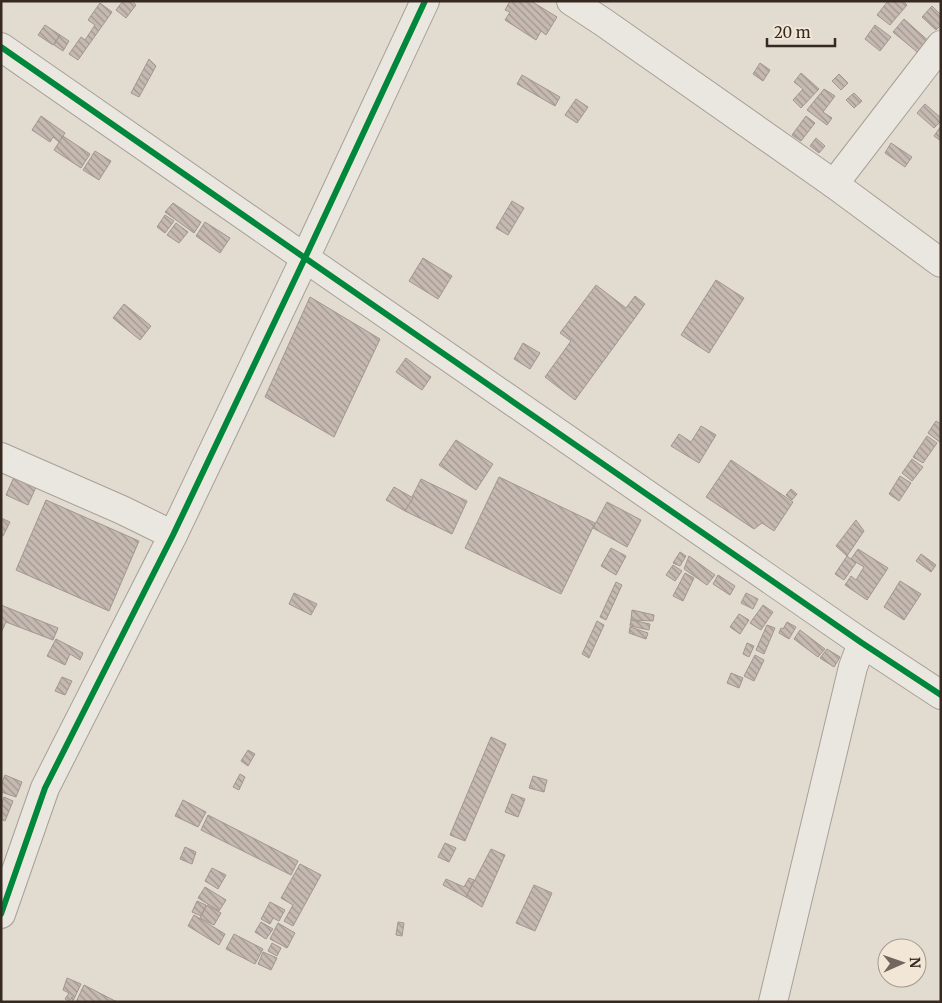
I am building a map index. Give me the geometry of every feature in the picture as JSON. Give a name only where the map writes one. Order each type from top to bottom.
[{"type":"street","points":[[1,914],[45,788],[173,535],[425,1]]},
{"type":"street","points":[[571,1],[834,184],[941,263]]},
{"type":"street","points":[[834,184],[941,45]]},
{"type":"street","points":[[1,47],[862,643],[941,695]]},
{"type":"street","points":[[1,457],[122,510],[173,535]]},
{"type":"street","points":[[773,1002],[853,667],[862,643]]},
{"type":"building","points":[[123,1],[132,1],[136,5],[126,18],[116,10]]},
{"type":"building","points":[[510,1],[531,1],[557,17],[546,35],[541,31],[536,40],[505,20],[510,12],[505,10]]},
{"type":"building","points":[[888,1],[903,1],[907,5],[890,25],[877,15]]},
{"type":"building","points":[[100,3],[112,12],[78,60],[69,54],[81,37],[85,40],[95,25],[88,20]]},
{"type":"building","points":[[932,6],[941,15],[941,25],[936,30],[922,17]]},
{"type":"building","points":[[904,19],[932,44],[922,56],[893,32]]},
{"type":"building","points":[[45,25],[60,35],[53,45],[38,35]]},
{"type":"building","points":[[875,25],[891,37],[880,51],[865,39]]},
{"type":"building","points":[[60,35],[69,41],[63,51],[54,45]]},
{"type":"building","points":[[149,59],[156,66],[139,97],[131,93]]},
{"type":"building","points":[[760,63],[770,70],[763,81],[753,74]]},
{"type":"building","points":[[801,73],[819,89],[801,108],[793,100],[803,89],[794,82]]},
{"type":"building","points":[[839,74],[848,83],[841,90],[832,81]]},
{"type":"building","points":[[522,75],[560,97],[555,106],[517,84]]},
{"type":"building","points":[[824,89],[835,96],[823,112],[832,118],[827,125],[807,110]]},
{"type":"building","points":[[854,93],[862,101],[854,108],[846,100]]},
{"type":"building","points":[[576,99],[588,107],[577,123],[565,115]]},
{"type":"building","points":[[925,104],[941,118],[941,121],[934,128],[917,113]]},
{"type":"building","points":[[41,116],[65,133],[59,142],[53,137],[50,142],[32,130]]},
{"type":"building","points":[[806,116],[815,123],[801,141],[792,135]]},
{"type":"building","points":[[941,126],[941,141],[934,136]]},
{"type":"building","points":[[63,136],[90,154],[81,168],[54,150]]},
{"type":"building","points":[[816,138],[825,146],[819,153],[810,146]]},
{"type":"building","points":[[891,143],[912,157],[905,167],[885,153]]},
{"type":"building","points":[[95,151],[111,161],[99,180],[83,170]]},
{"type":"building","points":[[512,201],[524,208],[508,235],[496,228]]},
{"type":"building","points":[[173,203],[201,222],[194,233],[165,212]]},
{"type":"building","points":[[165,215],[174,221],[165,233],[157,227]]},
{"type":"building","points":[[205,222],[230,238],[220,253],[196,236]]},
{"type":"building","points":[[176,223],[188,232],[179,243],[167,235]]},
{"type":"building","points":[[423,258],[452,276],[438,299],[409,281]]},
{"type":"building","points":[[716,280],[744,298],[709,353],[681,335]]},
{"type":"building","points":[[596,285],[626,308],[635,296],[645,304],[575,400],[545,377],[571,341],[560,333]]},
{"type":"building","points":[[310,297],[380,339],[334,437],[265,397]]},
{"type":"building","points":[[124,304],[151,326],[140,340],[113,318]]},
{"type":"building","points":[[523,343],[540,353],[530,369],[514,359]]},
{"type":"building","points":[[406,358],[431,377],[422,390],[396,372]]},
{"type":"building","points":[[936,421],[941,424],[941,443],[928,433]]},
{"type":"building","points":[[701,426],[716,435],[699,463],[671,446],[679,434],[691,442]]},
{"type":"building","points":[[927,436],[937,443],[923,463],[913,457]]},
{"type":"building","points":[[456,440],[493,464],[476,490],[439,465]]},
{"type":"building","points":[[912,459],[923,467],[912,481],[902,473]]},
{"type":"building","points":[[731,460],[793,502],[774,531],[762,523],[754,529],[706,497]]},
{"type":"building","points":[[900,476],[911,483],[899,501],[889,494]]},
{"type":"building","points":[[14,477],[36,487],[28,505],[6,495]]},
{"type":"building","points":[[499,477],[595,523],[561,594],[465,548]]},
{"type":"building","points":[[421,479],[467,501],[452,534],[405,511]]},
{"type":"building","points":[[394,487],[413,498],[405,511],[386,500]]},
{"type":"building","points":[[791,489],[797,494],[792,500],[786,495]]},
{"type":"building","points":[[46,500],[139,541],[109,611],[16,570]]},
{"type":"building","points":[[607,502],[641,520],[627,547],[593,528]]},
{"type":"building","points":[[1,518],[10,522],[3,536],[1,536]]},
{"type":"building","points":[[856,520],[864,531],[847,556],[836,546]]},
{"type":"building","points":[[611,548],[626,556],[616,575],[601,566]]},
{"type":"building","points":[[858,549],[888,568],[867,600],[845,585],[851,576],[856,580],[864,567],[851,559]]},
{"type":"building","points":[[680,552],[686,556],[680,566],[673,563]]},
{"type":"building","points":[[921,554],[936,565],[931,572],[916,561]]},
{"type":"building","points":[[689,556],[715,575],[707,585],[684,569]]},
{"type":"building","points":[[847,556],[856,563],[844,580],[835,574]]},
{"type":"building","points":[[673,565],[682,571],[675,581],[666,575]]},
{"type":"building","points":[[685,573],[694,578],[683,601],[673,596]]},
{"type":"building","points":[[718,575],[735,586],[730,595],[713,584]]},
{"type":"building","points":[[900,581],[921,594],[904,620],[884,607]]},
{"type":"building","points":[[616,582],[622,585],[606,620],[600,617]]},
{"type":"building","points":[[294,593],[317,604],[311,615],[289,604]]},
{"type":"building","points":[[746,593],[758,599],[753,609],[741,603]]},
{"type":"building","points":[[1,605],[58,628],[53,640],[6,622],[1,633]]},
{"type":"building","points":[[763,605],[773,612],[761,630],[750,623]]},
{"type":"building","points":[[632,610],[654,615],[653,621],[631,620]]},
{"type":"building","points":[[739,614],[749,620],[740,634],[730,627]]},
{"type":"building","points":[[631,620],[650,624],[649,630],[630,626]]},
{"type":"building","points":[[597,621],[604,625],[589,658],[582,654]]},
{"type":"building","points":[[787,622],[796,627],[789,639],[779,633]]},
{"type":"building","points":[[767,625],[775,628],[764,654],[756,650]]},
{"type":"building","points":[[630,627],[648,633],[646,639],[629,633]]},
{"type":"building","points":[[800,630],[825,649],[818,657],[794,639]]},
{"type":"building","points":[[56,639],[83,653],[80,660],[70,654],[65,665],[47,656]]},
{"type":"building","points":[[747,643],[754,646],[749,657],[743,654]]},
{"type":"building","points":[[827,649],[840,657],[834,667],[820,658]]},
{"type":"building","points":[[755,655],[764,660],[754,681],[744,676]]},
{"type":"building","points":[[731,673],[743,678],[739,688],[727,683]]},
{"type":"building","points":[[62,677],[72,681],[65,695],[55,691]]},
{"type":"building","points":[[491,737],[506,744],[465,841],[450,835]]},
{"type":"building","points":[[248,750],[255,754],[248,766],[241,761]]},
{"type":"building","points":[[240,774],[245,777],[239,790],[233,787]]},
{"type":"building","points":[[5,775],[22,782],[16,797],[1,792],[1,785]]},
{"type":"building","points":[[533,776],[547,780],[544,792],[529,788]]},
{"type":"building","points":[[512,794],[525,799],[518,817],[505,812]]},
{"type":"building","points":[[4,797],[13,801],[5,821],[1,819],[1,805]]},
{"type":"building","points":[[183,800],[206,812],[198,827],[175,816]]},
{"type":"building","points":[[208,815],[298,861],[291,875],[201,830]]},
{"type":"building","points":[[445,843],[456,848],[449,862],[438,857]]},
{"type":"building","points":[[185,847],[196,852],[192,864],[180,859]]},
{"type":"building","points":[[491,849],[505,855],[482,907],[466,897]]},
{"type":"building","points":[[300,864],[321,875],[293,926],[284,921],[293,905],[281,898]]},
{"type":"building","points":[[212,868],[226,875],[218,889],[205,881]]},
{"type":"building","points":[[469,878],[474,880],[466,897],[443,885],[446,879],[464,887]]},
{"type":"building","points":[[534,885],[552,893],[535,931],[516,923]]},
{"type":"building","points":[[205,887],[226,900],[219,911],[198,898]]},
{"type":"building","points":[[197,901],[206,905],[201,916],[192,912]]},
{"type":"building","points":[[270,902],[285,910],[279,921],[273,918],[270,924],[261,919]]},
{"type":"building","points":[[207,905],[221,913],[214,925],[200,918]]},
{"type":"building","points":[[194,915],[225,934],[219,945],[188,926]]},
{"type":"building","points":[[261,922],[273,929],[266,939],[255,932]]},
{"type":"building","points":[[398,922],[404,923],[402,936],[396,935]]},
{"type":"building","points":[[278,923],[295,933],[287,948],[270,939]]},
{"type":"building","points":[[234,934],[263,949],[255,964],[226,949]]},
{"type":"building","points":[[272,943],[281,948],[277,956],[268,951]]},
{"type":"building","points":[[263,952],[277,958],[271,970],[258,964]]},
{"type":"building","points":[[67,978],[81,984],[73,1001],[72,997],[70,1002],[65,999],[69,993],[63,990]]},
{"type":"building","points":[[84,985],[117,1002],[76,1002]]},
{"type":"cycle path","points":[[1,914],[45,788],[173,535],[425,1]]},
{"type":"cycle path","points":[[1,47],[862,643],[941,695]]}]
